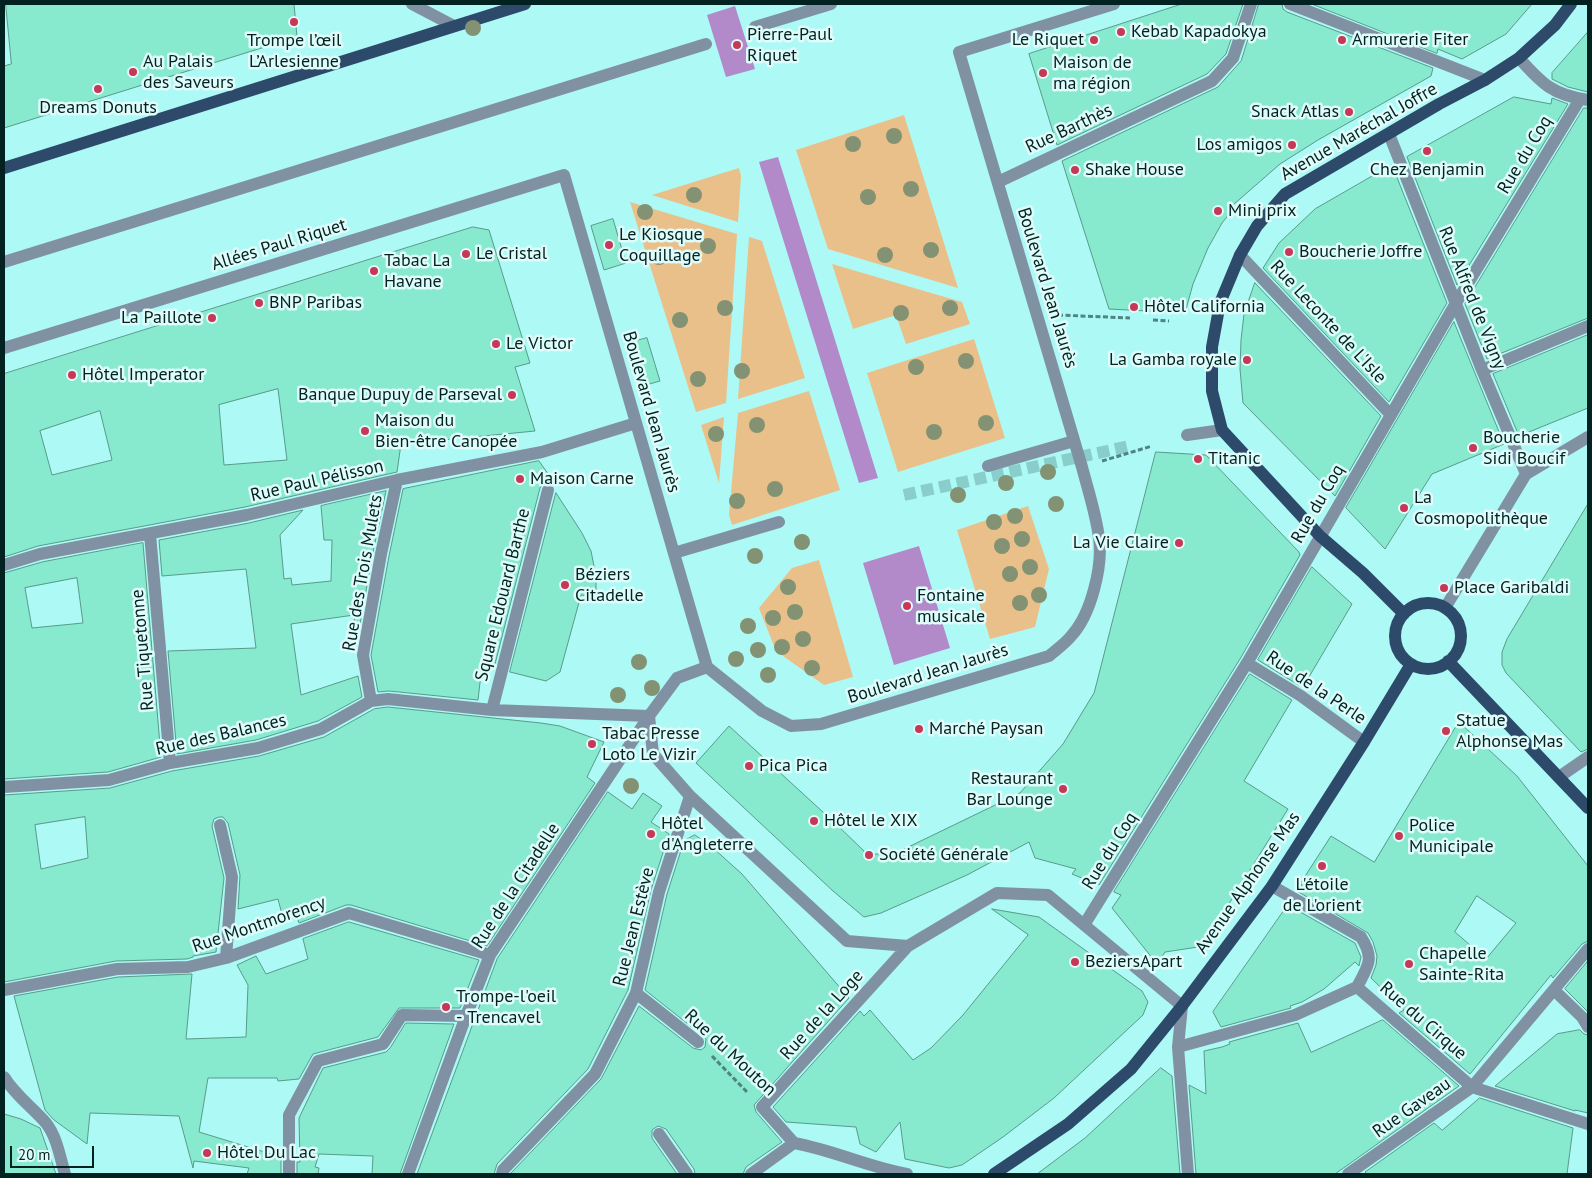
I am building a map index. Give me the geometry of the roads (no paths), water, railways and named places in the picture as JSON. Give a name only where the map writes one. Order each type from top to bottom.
[{"type":"main road","points":[[4,168],[525,4]]},
{"type":"main road","name":"Avenue Maréchal Joffre","points":[[1404,614],[1363,573],[1320,536],[1222,430],[1212,391],[1212,347],[1220,303],[1240,255],[1257,226],[1285,194],[1485,80],[1519,58],[1555,25],[1571,4]]},
{"type":"main road","points":[[1423,603],[1431,603],[1444,608],[1456,619],[1460,634],[1458,649],[1442,665],[1430,668],[1417,667],[1411,664],[1400,654],[1395,641],[1396,626],[1409,608],[1423,603]]},
{"type":"main road","points":[[1448,661],[1588,808]]},
{"type":"main road","name":"Avenue Alphonse Mas","points":[[994,1174],[1068,1124],[1131,1069],[1182,1006],[1272,886],[1364,742],[1411,664]]},
{"type":"street","points":[[412,4],[454,26]]},
{"type":"street","points":[[755,27],[831,4]]},
{"type":"street","name":"Boulevard Jean Jaurès","points":[[564,175],[707,667],[762,711],[791,726],[821,724],[1049,656],[1072,635],[1089,608],[1098,574],[1099,540],[1082,467],[959,52],[1114,4]]},
{"type":"street","name":"Rue Barthès","points":[[998,182],[1212,81],[1233,58],[1251,4]]},
{"type":"street","points":[[1290,4],[1485,80]]},
{"type":"street","points":[[4,262],[706,44]]},
{"type":"street","points":[[1519,58],[1542,84],[1559,93],[1584,100]]},
{"type":"street","name":"Rue du Coq","points":[[1084,925],[1247,663],[1456,303],[1584,100]]},
{"type":"street","name":"Rue Alfred de Vigny","points":[[1389,134],[1482,370],[1526,474]]},
{"type":"street","name":"Allées Paul Riquet","points":[[4,348],[564,175]]},
{"type":"street","name":"Rue Leconte de L'Isle","points":[[1240,255],[1390,414]]},
{"type":"street","points":[[1482,370],[1588,326]]},
{"type":"street","name":"Rue Paul Pélisson","points":[[4,565],[40,554],[247,515],[397,480],[542,452],[636,423]]},
{"type":"street","points":[[1187,435],[1222,430]]},
{"type":"street","points":[[1444,608],[1526,474],[1588,437]]},
{"type":"street","points":[[988,466],[1074,441]]},
{"type":"street","points":[[1526,474],[1588,448]]},
{"type":"street","name":"Rue des Trois Mulets","points":[[371,701],[363,655],[381,554],[397,480]]},
{"type":"street","name":"Square Edouard Barthe","points":[[492,710],[548,490]]},
{"type":"street","points":[[674,553],[779,522]]},
{"type":"street","name":"Rue Tiquetonne","points":[[150,534],[170,763]]},
{"type":"street","name":"Rue de la Perle","points":[[1247,663],[1301,696],[1364,742]]},
{"type":"street","name":"Rue de la Citadelle","points":[[408,1174],[490,955],[648,716],[677,678],[707,667]]},
{"type":"street","name":"Rue des Balances","points":[[4,787],[109,780],[170,763],[258,748],[321,729],[371,701],[388,700],[492,710],[648,716]]},
{"type":"street","points":[[648,716],[654,754],[690,796],[847,941],[908,946]]},
{"type":"street","points":[[1559,777],[1588,757]]},
{"type":"street","name":"Rue Jean Estève","points":[[502,1174],[503,1170],[595,1074],[636,994],[659,892],[690,796]]},
{"type":"street","points":[[220,825],[232,877],[226,958]]},
{"type":"street","points":[[1272,886],[1361,937],[1368,948],[1370,962],[1357,986]]},
{"type":"street","name":"Rue de la Loge","points":[[762,1107],[908,946],[997,893],[1048,895],[1182,1006]]},
{"type":"street","name":"Rue Montmorency","points":[[4,990],[116,969],[188,967],[226,958],[349,912],[490,955]]},
{"type":"street","name":"Rue Gaveau","points":[[1348,1174],[1472,1087],[1588,950]]},
{"type":"street","name":"Rue du Cirque","points":[[1178,1047],[1294,1014],[1357,986],[1472,1087],[1588,1124]]},
{"type":"street","points":[[1554,990],[1582,1017],[1588,1027]]},
{"type":"street","name":"Rue du Mouton","points":[[636,994],[698,1042]]},
{"type":"street","points":[[1182,1006],[1178,1047],[1188,1174]]},
{"type":"street","points":[[289,1174],[289,1115],[318,1060],[383,1044],[402,1015],[466,1016]]},
{"type":"street","points":[[4,1077],[9,1086],[47,1124],[57,1144],[65,1174]]},
{"type":"street","name":"Rue du Mouton","points":[[762,1107],[794,1143]]},
{"type":"street","points":[[658,1134],[687,1174]]},
{"type":"street","points":[[751,1174],[794,1143],[815,1146],[883,1170],[907,1174]]},
{"type":"tunnel","points":[[904,495],[1130,446]]},
{"type":"place","name":"Trompe l’œil L’Arlesienne","points":[[294,22]]},
{"type":"place","name":"Kebab Kapadokya","points":[[1121,32]]},
{"type":"place","name":"Le Riquet","points":[[1094,40]]},
{"type":"place","name":"Armurerie Fiter","points":[[1342,40]]},
{"type":"place","name":"Pierre-Paul Riquet","points":[[737,45]]},
{"type":"place","name":"Au Palais des Saveurs","points":[[133,72]]},
{"type":"place","name":"Maison de ma région","points":[[1043,73]]},
{"type":"place","name":"Dreams Donuts","points":[[98,89]]},
{"type":"place","name":"Snack Atlas","points":[[1349,112]]},
{"type":"place","name":"Los amigos","points":[[1292,145]]},
{"type":"place","name":"Chez Benjamin","points":[[1427,151]]},
{"type":"place","name":"Shake House","points":[[1075,170]]},
{"type":"place","name":"Mini prix","points":[[1218,211]]},
{"type":"place","name":"Le Kiosque Coquillage","points":[[609,245]]},
{"type":"place","name":"Boucherie Joffre","points":[[1289,252]]},
{"type":"place","name":"Le Cristal","points":[[466,254]]},
{"type":"place","name":"Tabac La Havane","points":[[374,271]]},
{"type":"place","name":"BNP Paribas","points":[[259,303]]},
{"type":"place","name":"Hôtel California","points":[[1134,307]]},
{"type":"place","name":"La Paillote","points":[[212,318]]},
{"type":"place","name":"Le Victor","points":[[496,344]]},
{"type":"place","name":"La Gamba royale","points":[[1247,360]]},
{"type":"place","name":"Hôtel Imperator","points":[[72,375]]},
{"type":"place","name":"Banque Dupuy de Parseval","points":[[512,395]]},
{"type":"place","name":"Maison du Bien-être Canopée","points":[[365,431]]},
{"type":"place","name":"Boucherie Sidi Boucif","points":[[1473,448]]},
{"type":"place","name":"Titanic","points":[[1198,459]]},
{"type":"place","name":"Maison Carne","points":[[520,479]]},
{"type":"place","name":"La Cosmopolithèque","points":[[1404,508]]},
{"type":"place","name":"La Vie Claire","points":[[1179,543]]},
{"type":"place","name":"Béziers Citadelle","points":[[565,585]]},
{"type":"place","name":"Place Garibaldi","points":[[1444,588]]},
{"type":"place","name":"Fontaine musicale","points":[[907,606]]},
{"type":"place","name":"Marché Paysan","points":[[919,729]]},
{"type":"place","name":"Statue Alphonse Mas","points":[[1446,731]]},
{"type":"place","name":"Tabac Presse Loto Le Vizir","points":[[592,744]]},
{"type":"place","name":"Pica Pica","points":[[749,766]]},
{"type":"place","name":"Restaurant Bar Lounge","points":[[1063,789]]},
{"type":"place","name":"Hôtel le XIX","points":[[814,821]]},
{"type":"place","name":"Hôtel d'Angleterre","points":[[651,834]]},
{"type":"place","name":"Police Municipale","points":[[1399,836]]},
{"type":"place","name":"Société Générale","points":[[869,855]]},
{"type":"place","name":"L'étoile de L'orient","points":[[1322,866]]},
{"type":"place","name":"BeziersApart","points":[[1075,962]]},
{"type":"place","name":"Chapelle Sainte-Rita","points":[[1409,964]]},
{"type":"place","name":"Trompe-l'oeil - Trencavel","points":[[446,1007]]},
{"type":"place","name":"Hôtel Du Lac","points":[[207,1153]]}]
